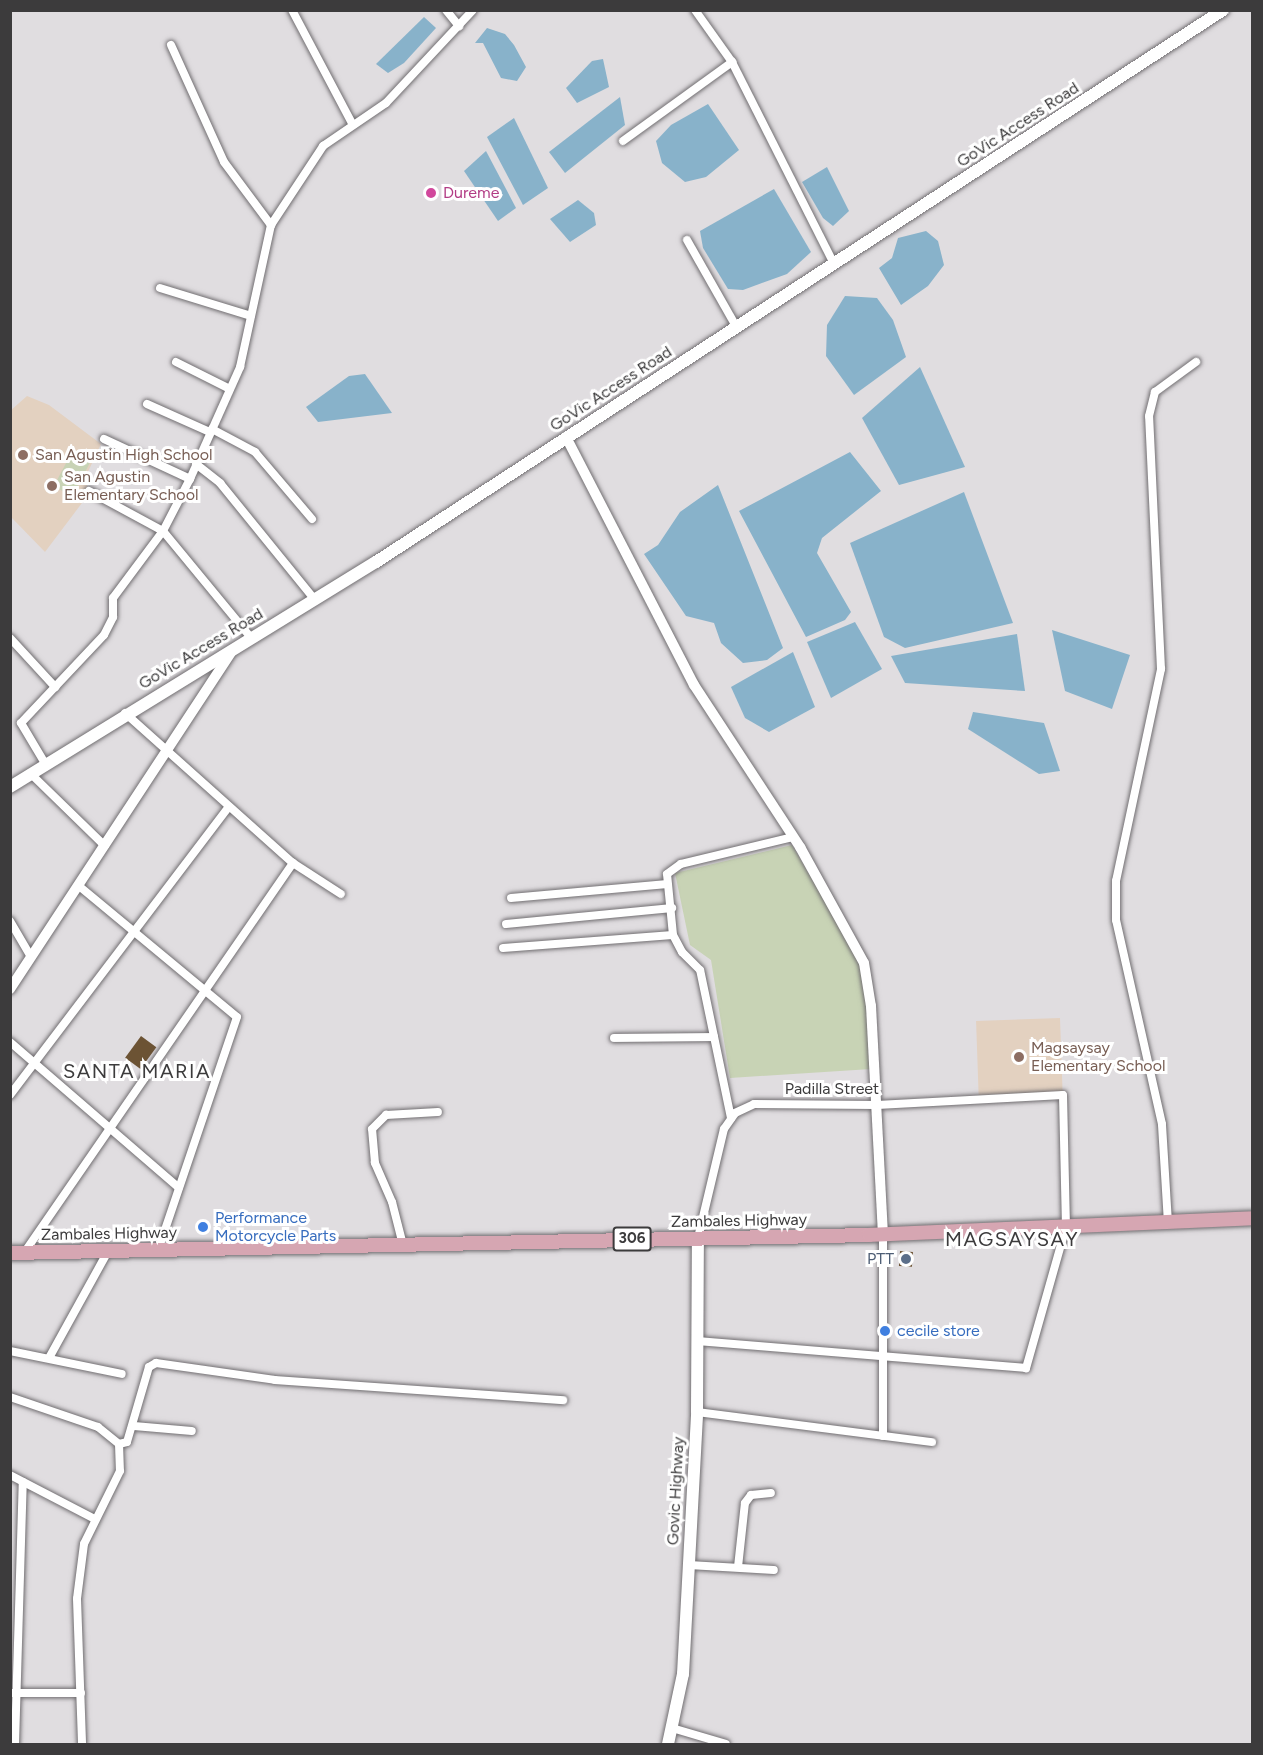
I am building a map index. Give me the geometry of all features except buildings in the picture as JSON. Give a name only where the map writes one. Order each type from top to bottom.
[{"type":"main road","name":"GoVic Access Road","points":[[10,787],[125,713],[231,653],[315,600],[737,328],[1223,10]]},
{"type":"main road","name":"Zambales Highway","points":[[17,1253],[883,1234],[1252,1218]]},
{"type":"main road","name":"Govic Highway","points":[[668,1744],[683,1674],[697,1412],[698,1238]]},
{"type":"street","points":[[292,10],[353,125]]},
{"type":"street","points":[[446,10],[459,26]]},
{"type":"street","points":[[46,765],[21,723],[104,635],[113,617],[113,598],[163,531],[190,479],[230,389],[251,316],[271,225],[322,146],[387,103],[473,10]]},
{"type":"street","points":[[695,10],[732,62],[834,264]]},
{"type":"street","points":[[171,45],[224,162],[271,225]]},
{"type":"street","points":[[623,141],[732,62]]},
{"type":"street","points":[[687,240],[737,328]]},
{"type":"street","points":[[160,288],[251,316]]},
{"type":"street","points":[[176,362],[230,389]]},
{"type":"street","points":[[1168,1223],[1162,1124],[1116,920],[1116,882],[1161,669],[1149,416],[1155,392],[1196,362]]},
{"type":"street","points":[[147,404],[211,430],[255,452],[312,519]]},
{"type":"street","points":[[566,437],[694,685],[794,837],[864,963],[877,1105],[883,1234],[883,1436]]},
{"type":"street","points":[[104,439],[190,479]]},
{"type":"street","points":[[196,464],[220,483],[315,600]]},
{"type":"street","points":[[89,491],[163,531],[252,639]]},
{"type":"street","points":[[10,638],[55,687]]},
{"type":"street","points":[[10,989],[231,653]]},
{"type":"street","points":[[125,713],[166,753],[293,862],[341,894]]},
{"type":"street","points":[[31,774],[105,846]]},
{"type":"street","points":[[10,1095],[136,933],[229,807]]},
{"type":"street","points":[[698,1238],[724,1129],[731,1118],[700,970],[673,935],[672,908],[667,884],[671,868],[794,837]]},
{"type":"street","points":[[17,1253],[108,1129],[201,990],[293,862]]},
{"type":"street","points":[[511,898],[667,884]]},
{"type":"street","points":[[79,886],[201,990],[237,1017],[158,1250]]},
{"type":"street","points":[[506,924],[672,908]]},
{"type":"street","points":[[10,921],[31,957]]},
{"type":"street","points":[[503,948],[673,935]]},
{"type":"street","points":[[614,1038],[714,1037]]},
{"type":"street","points":[[10,1042],[179,1188]]},
{"type":"street","name":"Padilla Street","points":[[731,1118],[754,1104],[877,1105],[1063,1095],[1066,1227]]},
{"type":"street","points":[[403,1245],[392,1202],[375,1163],[372,1129],[386,1115],[438,1112]]},
{"type":"street","points":[[698,1341],[1026,1368],[1066,1227]]},
{"type":"street","points":[[49,1358],[108,1251]]},
{"type":"street","points":[[10,1351],[122,1374]]},
{"type":"street","points":[[119,1444],[127,1442],[134,1426],[148,1367],[156,1363],[275,1380],[563,1400]]},
{"type":"street","points":[[10,1397],[98,1427],[119,1444],[120,1471],[84,1544],[77,1599],[82,1744]]},
{"type":"street","points":[[697,1412],[932,1442]]},
{"type":"street","points":[[134,1426],[192,1431]]},
{"type":"street","points":[[10,1475],[95,1519]]},
{"type":"street","points":[[15,1744],[13,1693],[24,1482]]},
{"type":"street","points":[[738,1567],[745,1503],[751,1496],[771,1493]]},
{"type":"street","points":[[689,1565],[774,1570]]},
{"type":"street","points":[[13,1693],[81,1693]]},
{"type":"street","points":[[672,1728],[726,1744]]},
{"type":"shaded area","name":"San Agustin Elementary School","points":[[27,396],[49,405],[101,444],[86,476],[88,495],[45,552],[11,517],[10,411]]},
{"type":"shaded area","name":"Magsaysay Elementary School","points":[[1060,1018],[1063,1092],[979,1095],[976,1021]]},
{"type":"green space","points":[[73,450],[92,460],[72,496],[54,486]]},
{"type":"green space","points":[[792,845],[864,968],[871,1069],[730,1078],[711,960],[690,945],[675,873]]},
{"type":"water","points":[[424,17],[436,28],[404,63],[388,73],[376,64]]},
{"type":"water","points":[[487,28],[505,34],[514,45],[526,67],[517,81],[501,78],[483,43],[475,43]]},
{"type":"water","points":[[603,59],[609,87],[577,103],[566,88],[592,61]]},
{"type":"water","points":[[620,97],[625,125],[565,173],[549,152]]},
{"type":"water","points":[[708,104],[739,150],[706,177],[685,182],[662,163],[656,141],[671,125]]},
{"type":"water","points":[[514,118],[548,188],[523,205],[487,137]]},
{"type":"water","points":[[486,151],[516,208],[498,221],[464,171]]},
{"type":"water","points":[[827,167],[849,211],[833,226],[823,218],[802,182]]},
{"type":"water","points":[[774,189],[811,252],[787,274],[743,290],[728,289],[703,248],[700,231]]},
{"type":"water","points":[[578,200],[594,213],[596,225],[570,242],[550,219]]},
{"type":"water","points":[[926,231],[938,241],[944,265],[928,286],[901,305],[879,268],[892,258],[898,238]]},
{"type":"water","points":[[845,296],[877,298],[893,320],[906,357],[854,395],[826,356],[827,325]]},
{"type":"water","points":[[920,367],[965,467],[899,485],[862,418]]},
{"type":"water","points":[[365,374],[392,413],[318,422],[306,407],[349,376]]},
{"type":"water","points":[[850,452],[881,491],[822,538],[817,553],[851,612],[845,620],[806,637],[739,511]]},
{"type":"water","points":[[718,485],[783,648],[767,660],[743,663],[721,643],[714,623],[686,616],[644,554],[658,545],[680,512]]},
{"type":"water","points":[[964,492],[1013,623],[905,648],[884,637],[850,543]]},
{"type":"water","points":[[855,622],[882,669],[831,698],[807,642]]},
{"type":"water","points":[[1052,630],[1130,655],[1112,709],[1065,691]]},
{"type":"water","points":[[1017,634],[1025,691],[905,683],[891,656]]},
{"type":"water","points":[[793,652],[815,707],[769,732],[745,718],[731,687]]},
{"type":"water","points":[[973,712],[1044,723],[1060,771],[1039,774],[968,729]]},
{"type":"place","name":"Dureme","points":[[431,193]]},
{"type":"place","name":"San Agustin High School","points":[[23,455]]},
{"type":"place","name":"San Agustin Elementary School","points":[[52,486]]},
{"type":"place","name":"Magsaysay Elementary School","points":[[1019,1057]]},
{"type":"place","name":"Performance Motorcycle Parts","points":[[203,1227]]},
{"type":"place","name":"PTT","points":[[906,1259]]},
{"type":"place","name":"cecile store","points":[[885,1331]]},
{"type":"district","name":"SANTA MARIA","points":[[137,1071]]},
{"type":"district","name":"MAGSAYSAY","points":[[1012,1239]]}]
